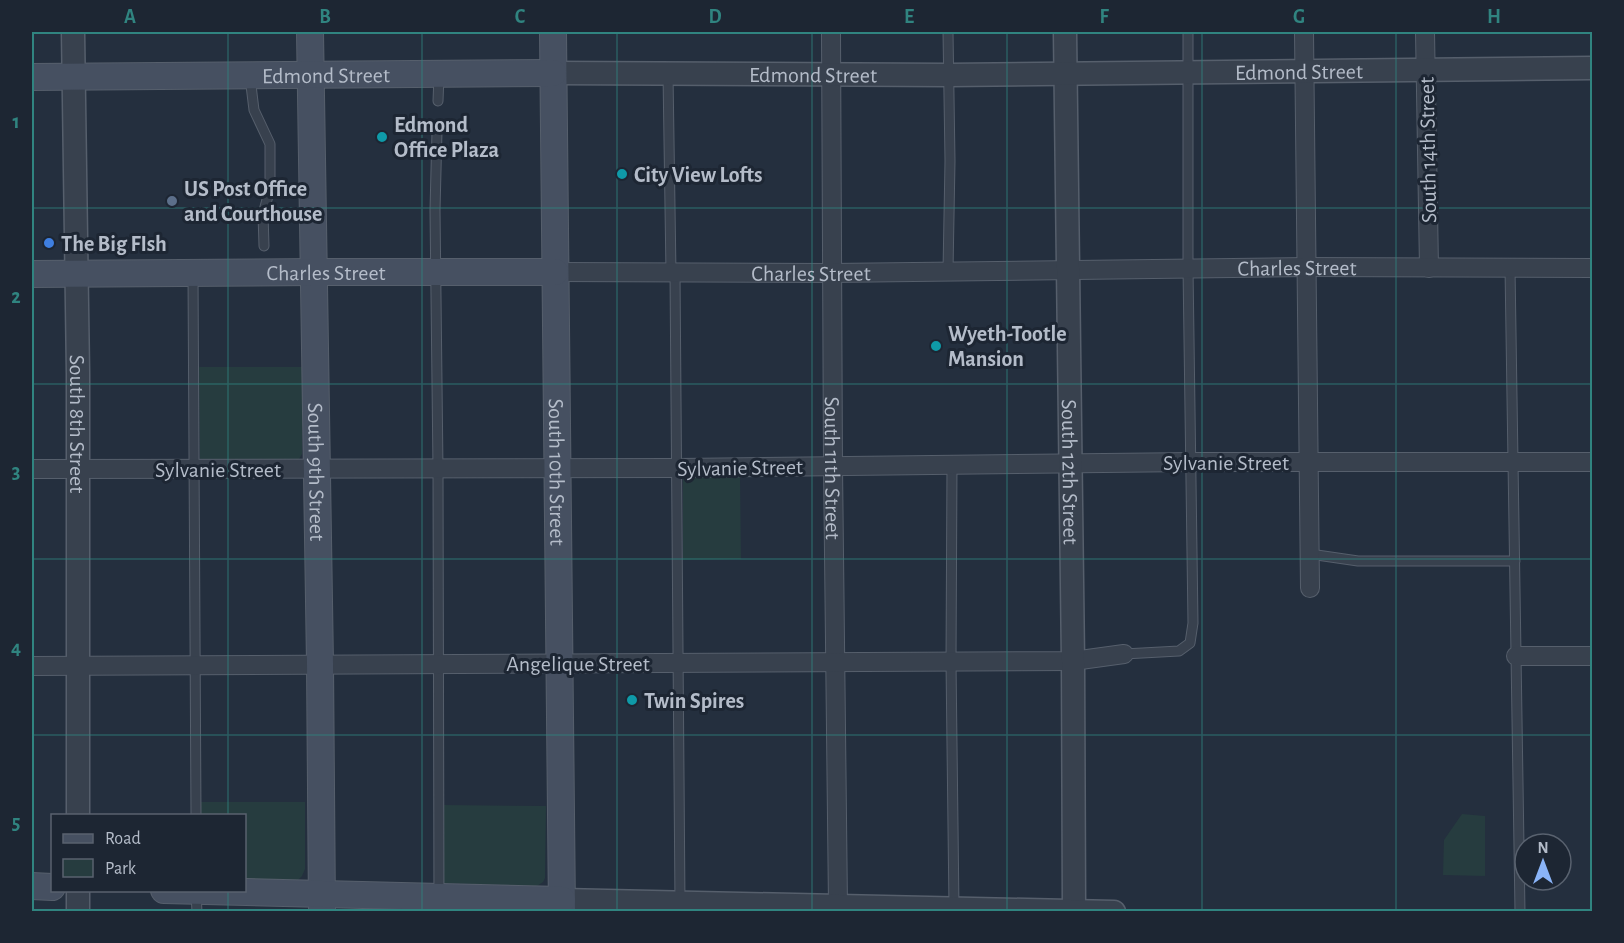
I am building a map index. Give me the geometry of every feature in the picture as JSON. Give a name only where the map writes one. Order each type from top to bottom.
[{"type":"main road","name":"South 9th Street","points":[[310,32],[322,903]]},
{"type":"main road","name":"South 10th Street","points":[[553,32],[562,906]]},
{"type":"main road","name":"Edmond Street","points":[[32,77],[553,73]]},
{"type":"main road","name":"Charles Street","points":[[32,274],[555,272]]},
{"type":"main road","points":[[32,886],[51,886]]},
{"type":"main road","points":[[169,892],[196,898],[322,903],[562,906]]},
{"type":"street","name":"South 8th Street","points":[[73,32],[78,469],[78,814]]},
{"type":"street","name":"South 11th Street","points":[[831,32],[831,273],[838,906]]},
{"type":"street","name":"South 12th Street","points":[[1065,32],[1074,910]]},
{"type":"street","points":[[1304,32],[1310,588]]},
{"type":"street","name":"South 14th Street","points":[[1425,32],[1429,268]]},
{"type":"street","name":"Edmond Street","points":[[553,73],[949,75],[1593,68]]},
{"type":"street","name":"Charles Street","points":[[555,272],[831,273],[1306,267],[1593,268]]},
{"type":"street","name":"Sylvanie Street","points":[[32,469],[678,468],[1192,462],[1593,462]]},
{"type":"street","name":"Angelique Street","points":[[32,666],[1073,662],[1124,654]]},
{"type":"street","points":[[1516,656],[1593,656]]},
{"type":"street","points":[[78,892],[78,912]]},
{"type":"street","points":[[562,906],[799,908],[838,906],[1114,912]]},
{"type":"lane","points":[[948,32],[950,161],[948,271]]},
{"type":"lane","points":[[1124,654],[1179,651],[1190,644],[1193,623],[1188,268],[1188,32]]},
{"type":"lane","points":[[438,101],[439,74]]},
{"type":"lane","points":[[668,74],[678,468],[680,907]]},
{"type":"lane","points":[[250,75],[254,110],[270,144],[270,189],[263,214],[264,246]]},
{"type":"lane","points":[[437,131],[435,272],[439,905]]},
{"type":"lane","points":[[1510,268],[1520,912]]},
{"type":"lane","points":[[193,273],[196,814]]},
{"type":"lane","points":[[952,465],[951,662],[954,910]]},
{"type":"lane","points":[[1310,554],[1358,561],[1515,561]]},
{"type":"green space","points":[[199,367],[302,367],[302,454],[299,459],[200,460]]},
{"type":"green space","points":[[740,475],[741,559],[683,560],[683,476]]},
{"type":"green space","points":[[201,802],[305,802],[305,869],[302,876],[297,881],[246,880],[246,814],[201,814]]},
{"type":"green space","points":[[443,805],[546,806],[545,878],[543,882],[537,886],[443,883]]},
{"type":"green space","points":[[1462,814],[1485,816],[1485,876],[1443,875],[1444,840]]},
{"type":"place","name":"Edmond Office Plaza","points":[[382,137]]},
{"type":"place","name":"City View Lofts","points":[[622,174]]},
{"type":"place","name":"US Post Office and Courthouse","points":[[172,201]]},
{"type":"place","name":"The Big FIsh","points":[[49,243]]},
{"type":"place","name":"Wyeth-Tootle Mansion","points":[[936,346]]},
{"type":"place","name":"Twin Spires","points":[[632,700]]}]
